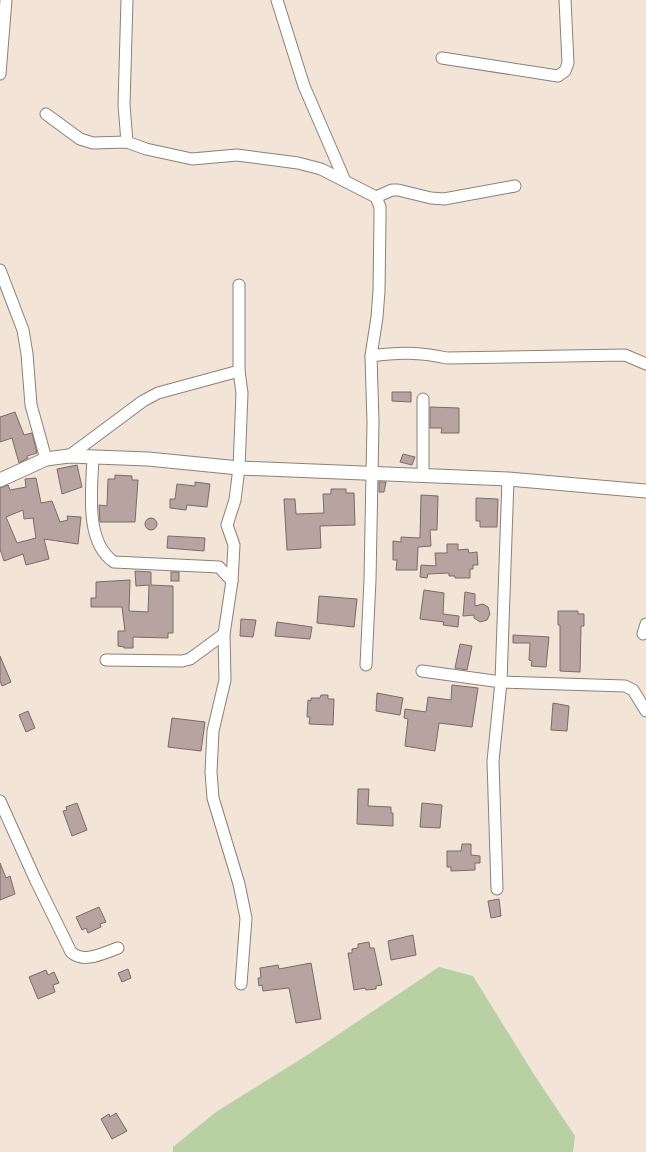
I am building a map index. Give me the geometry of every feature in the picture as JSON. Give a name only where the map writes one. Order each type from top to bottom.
[{"type":"street","points":[[0,74],[6,0]]},
{"type":"street","points":[[127,0],[124,105],[128,142]]},
{"type":"street","points":[[277,0],[304,86],[345,181]]},
{"type":"street","points":[[442,58],[558,76],[565,72],[568,63],[565,0]]},
{"type":"street","points":[[46,114],[80,139],[93,143],[128,142],[146,149],[192,159],[237,155],[310,165],[376,197],[380,207],[379,291],[371,356],[372,474],[366,664]]},
{"type":"street","points":[[376,197],[392,190],[398,190],[431,198],[444,199],[515,186]]},
{"type":"street","points":[[0,270],[23,330],[27,354],[31,405],[46,459]]},
{"type":"street","points":[[239,285],[239,371],[242,393],[239,468],[235,500],[227,525],[234,545],[232,581],[224,634],[225,680],[213,730],[211,772],[214,798],[239,884],[246,918],[241,984]]},
{"type":"street","points":[[371,356],[400,352],[421,353],[447,358],[625,355],[646,364]]},
{"type":"street","points":[[69,456],[143,401],[158,393],[239,371]]},
{"type":"street","points":[[423,399],[423,476]]},
{"type":"street","points":[[0,480],[46,459],[69,456],[148,459],[239,468],[508,479],[646,491]]},
{"type":"street","points":[[93,457],[92,514],[94,533],[107,558],[114,562],[219,567],[232,581]]},
{"type":"street","points":[[497,889],[493,761],[501,682],[508,479]]},
{"type":"street","points":[[106,660],[182,661],[190,659],[224,634]]},
{"type":"street","points":[[422,671],[501,682],[625,686],[633,690],[646,711]]},
{"type":"street","points":[[0,801],[36,881],[71,952],[76,958],[86,958],[118,948]]},
{"type":"green space","points":[[439,967],[473,976],[535,1076],[575,1136],[573,1152],[173,1152],[173,1147],[216,1112],[309,1054]]},
{"type":"building","points":[[392,392],[411,392],[411,402],[392,401]]},
{"type":"building","points":[[430,407],[459,408],[459,433],[441,433],[442,428],[430,428]]},
{"type":"building","points":[[15,412],[24,435],[32,433],[37,453],[27,456],[28,458],[19,463],[12,438],[0,442],[0,417]]},
{"type":"building","points":[[403,454],[415,457],[412,465],[400,462]]},
{"type":"building","points":[[77,465],[82,487],[62,494],[57,469]]},
{"type":"building","points":[[115,475],[132,476],[132,480],[138,480],[135,522],[100,522],[99,505],[107,506],[108,479],[115,479]]},
{"type":"building","points":[[36,478],[41,503],[52,501],[60,522],[68,520],[67,516],[81,517],[78,544],[44,539],[49,559],[26,565],[23,554],[4,561],[0,549],[0,488],[8,485],[10,490],[26,487],[25,479]],"holes":[[[23,510],[24,519],[33,518],[36,538],[17,543],[6,517]]]},
{"type":"building","points":[[195,482],[210,484],[207,507],[187,505],[186,510],[170,508],[170,499],[175,499],[177,484],[195,486]]},
{"type":"building","points":[[379,482],[386,482],[384,492],[379,492]]},
{"type":"building","points":[[331,489],[346,489],[346,493],[354,493],[355,525],[320,526],[321,548],[287,550],[284,499],[295,499],[296,514],[324,513],[323,494],[331,494]]},
{"type":"building","points":[[421,495],[438,496],[437,530],[430,530],[431,546],[418,547],[417,570],[396,570],[397,560],[393,560],[393,541],[401,542],[401,537],[420,538]]},
{"type":"building","points":[[476,498],[498,499],[497,527],[480,527],[480,521],[476,521]]},
{"type":"building","points":[[149,518],[153,518],[157,524],[153,530],[149,530],[145,526],[145,522]]},
{"type":"building","points":[[168,536],[205,538],[204,551],[167,548]]},
{"type":"building","points":[[447,544],[458,544],[458,550],[468,549],[469,553],[477,552],[478,565],[473,565],[473,569],[470,569],[470,578],[455,578],[455,576],[449,576],[449,573],[428,574],[427,578],[420,577],[421,565],[436,566],[435,553],[447,553]]},
{"type":"building","points":[[135,571],[151,572],[151,585],[173,586],[173,633],[168,633],[168,638],[133,637],[133,648],[124,648],[118,646],[118,631],[125,631],[122,607],[91,607],[91,598],[96,598],[96,582],[130,580],[129,611],[148,612],[149,585],[136,586]]},
{"type":"building","points":[[171,572],[179,572],[179,581],[171,581]]},
{"type":"building","points":[[424,590],[444,593],[443,614],[459,616],[458,627],[443,625],[444,622],[420,619]]},
{"type":"building","points":[[465,592],[475,594],[475,606],[483,604],[488,607],[490,614],[487,620],[480,622],[474,618],[474,615],[463,616]]},
{"type":"building","points":[[319,596],[357,599],[354,627],[317,623]]},
{"type":"building","points":[[558,611],[578,611],[578,614],[584,614],[584,626],[581,626],[580,672],[560,671],[560,625],[558,625]]},
{"type":"building","points":[[241,619],[256,620],[253,637],[240,636]]},
{"type":"building","points":[[277,622],[312,627],[310,639],[275,636]]},
{"type":"building","points":[[513,635],[549,637],[546,667],[531,666],[532,661],[529,660],[530,643],[513,643]]},
{"type":"building","points":[[460,644],[472,646],[467,670],[455,668]]},
{"type":"building","points":[[0,656],[11,682],[2,686],[0,681]]},
{"type":"building","points":[[452,685],[478,688],[472,727],[439,723],[435,751],[405,746],[408,719],[404,718],[405,709],[426,712],[428,697],[451,700]]},
{"type":"building","points":[[377,693],[403,698],[400,715],[376,711]]},
{"type":"building","points":[[321,695],[328,695],[328,699],[334,699],[333,725],[309,724],[310,717],[307,717],[308,700],[311,701],[311,698],[320,698]]},
{"type":"building","points":[[553,703],[569,706],[567,731],[551,730]]},
{"type":"building","points":[[28,711],[35,728],[26,732],[19,715]]},
{"type":"building","points":[[172,718],[205,722],[201,751],[168,747]]},
{"type":"building","points":[[358,789],[369,789],[368,806],[391,807],[391,813],[393,813],[393,826],[357,824]]},
{"type":"building","points":[[77,803],[87,830],[72,836],[63,811],[67,810],[66,807]]},
{"type":"building","points":[[422,803],[442,805],[440,828],[420,827]]},
{"type":"building","points":[[462,844],[471,844],[471,855],[480,856],[480,863],[475,863],[475,870],[451,871],[451,867],[447,867],[447,851],[461,851]]},
{"type":"building","points":[[0,863],[6,878],[10,876],[15,894],[0,900]]},
{"type":"building","points":[[499,899],[501,916],[491,918],[488,901]]},
{"type":"building","points":[[99,907],[106,922],[100,924],[101,927],[88,933],[86,928],[82,930],[76,917]]},
{"type":"building","points":[[413,935],[416,955],[391,960],[388,941]]},
{"type":"building","points":[[369,942],[370,948],[374,948],[382,985],[376,986],[376,989],[366,990],[365,988],[354,990],[348,953],[352,953],[352,949],[358,948],[358,944]]},
{"type":"building","points":[[311,963],[321,1019],[296,1023],[289,988],[263,991],[262,985],[259,986],[258,978],[261,978],[260,968],[278,965],[279,969]]},
{"type":"building","points":[[128,969],[131,978],[122,982],[118,973]]},
{"type":"building","points":[[46,970],[48,975],[54,972],[59,983],[53,985],[55,992],[38,999],[29,977]]},
{"type":"building","points":[[116,1113],[127,1131],[112,1139],[101,1119],[109,1114],[110,1117]]}]
